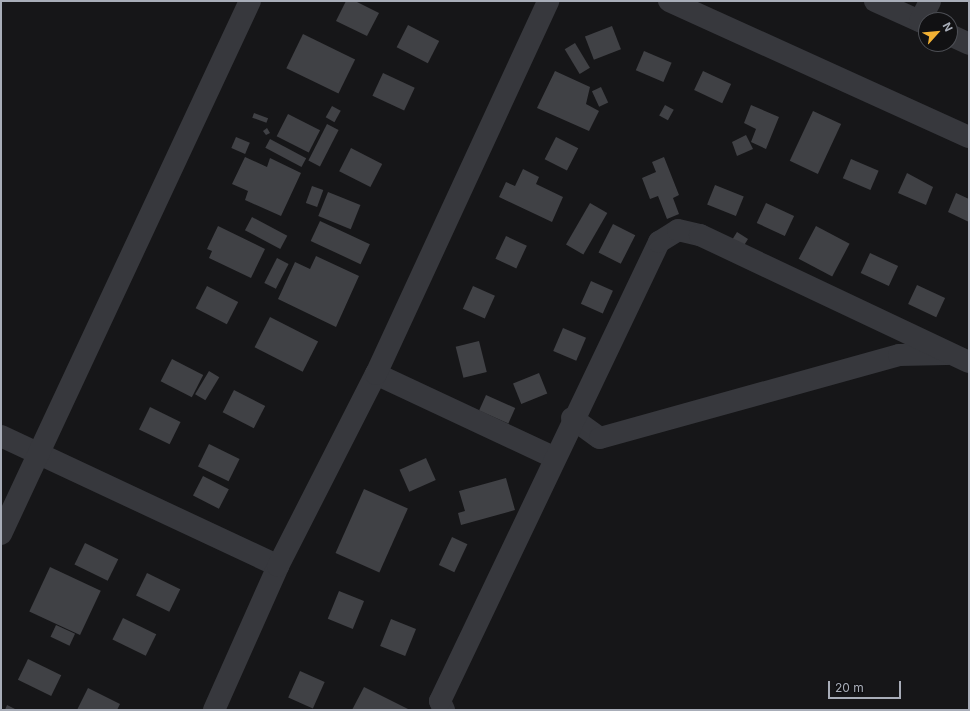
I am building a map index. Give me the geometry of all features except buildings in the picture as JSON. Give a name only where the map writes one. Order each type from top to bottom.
[{"type":"street","points":[[1,534],[41,453],[250,1]]},
{"type":"street","points":[[214,710],[278,566],[376,374],[548,1]]},
{"type":"street","points":[[669,1],[969,137]]},
{"type":"street","points":[[875,1],[918,20]]},
{"type":"street","points":[[926,12],[930,1]]},
{"type":"street","points":[[958,39],[969,44]]},
{"type":"street","points":[[444,710],[440,700],[553,457],[659,242],[678,230],[700,235],[960,358]]},
{"type":"street","points":[[572,418],[600,438],[899,355],[960,358]]},
{"type":"street","points":[[376,374],[553,457]]},
{"type":"street","points":[[1,436],[41,453],[278,566]]}]
